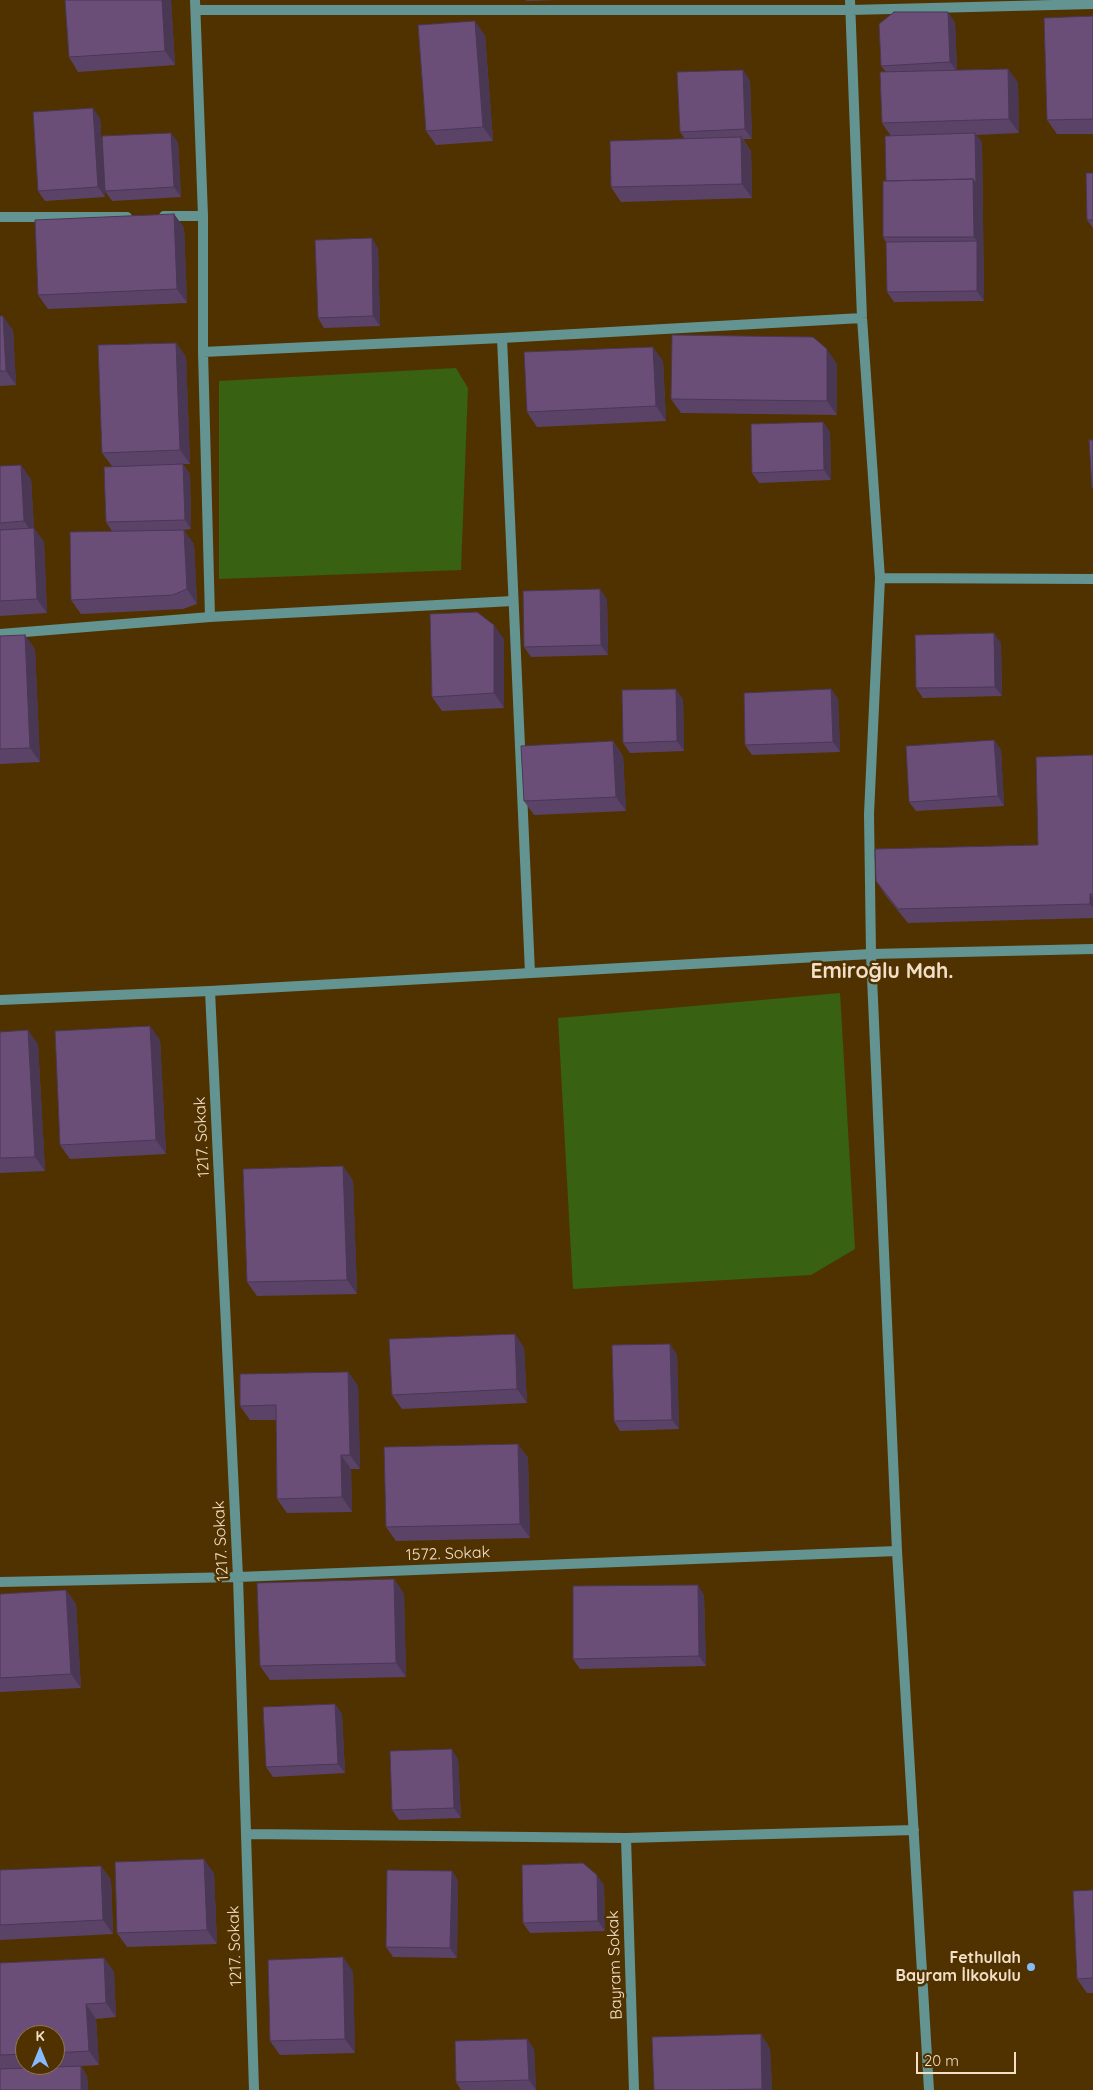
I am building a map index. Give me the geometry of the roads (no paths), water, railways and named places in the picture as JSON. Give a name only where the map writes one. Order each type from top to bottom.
[{"type":"street","points":[[210,616],[203,216],[196,5],[1093,4]]},
{"type":"street","points":[[850,5],[862,318],[880,578],[869,814],[871,954],[897,1551],[929,2090]]},
{"type":"street","points":[[155,216],[203,216]]},
{"type":"street","points":[[0,217],[135,217]]},
{"type":"street","points":[[204,352],[862,318]]},
{"type":"street","points":[[502,338],[530,973]]},
{"type":"street","points":[[880,578],[1093,579]]},
{"type":"street","points":[[0,634],[210,616],[513,602]]},
{"type":"street","points":[[0,1000],[210,991],[871,954],[1093,949]]},
{"type":"street","name":"1217. Sokak","points":[[210,991],[238,1577],[254,2090]]},
{"type":"street","name":"1572. Sokak","points":[[0,1582],[238,1577],[897,1551]]},
{"type":"street","points":[[247,1834],[626,1838],[914,1830]]},
{"type":"street","name":"Bayram Sokak","points":[[626,1838],[634,2090]]},
{"type":"place","name":"Fethullah Bayram İlkokulu","points":[[1031,1967]]},
{"type":"district","name":"Emiroğlu Mah.","points":[[882,972]]}]
